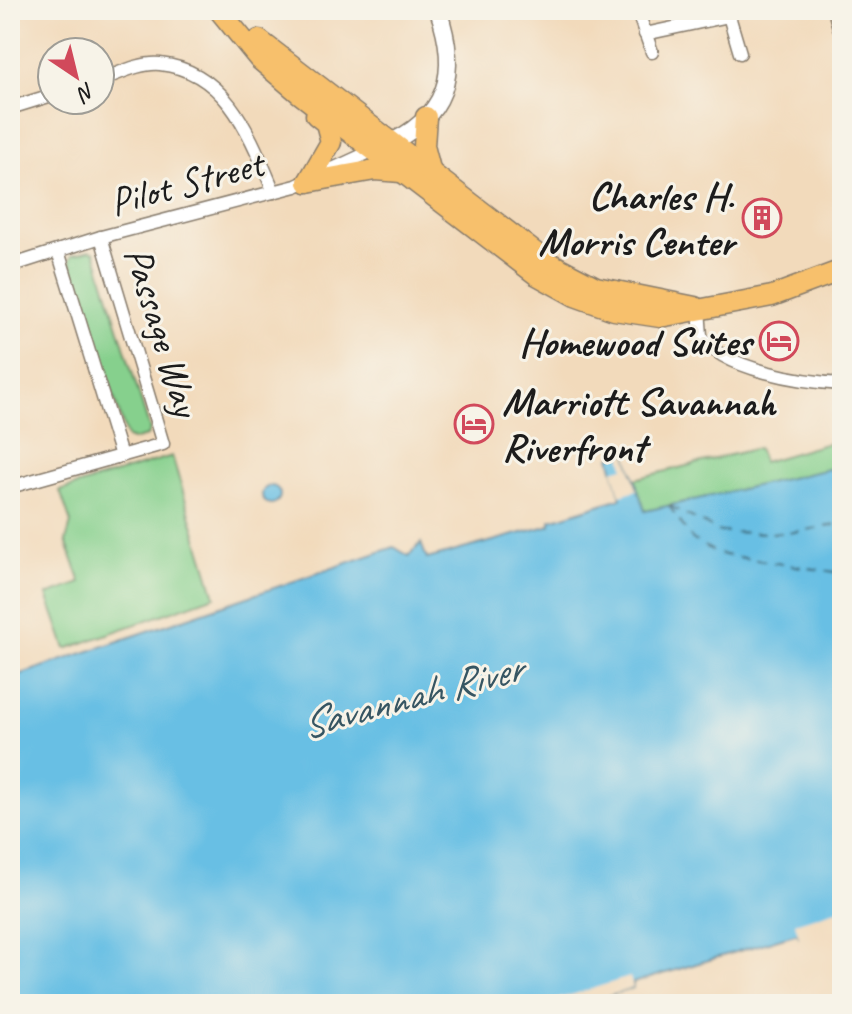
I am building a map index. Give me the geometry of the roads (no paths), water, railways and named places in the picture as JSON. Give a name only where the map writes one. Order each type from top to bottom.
[{"type":"main road","points":[[219,10],[282,89],[326,123],[331,132],[327,152],[308,182]]},
{"type":"main road","points":[[235,10],[250,32],[382,146],[405,174],[537,275],[575,296],[614,310],[660,317],[772,296],[842,270]]},
{"type":"main road","points":[[837,10],[842,27]]},
{"type":"main road","points":[[259,59],[382,146],[431,173],[546,261],[582,281],[632,296],[678,301],[699,309]]},
{"type":"main road","points":[[426,117],[424,146],[431,173]]},
{"type":"main road","points":[[308,182],[391,169],[405,174]]},
{"type":"street","points":[[382,146],[426,117],[437,104],[451,69],[449,44],[438,10]]},
{"type":"street","points":[[637,10],[652,52]]},
{"type":"street","points":[[645,34],[729,16],[740,53]]},
{"type":"street","points":[[116,76],[159,64],[204,80],[226,96],[237,110],[274,192]]},
{"type":"street","points":[[10,108],[36,100]]},
{"type":"street","name":"Pilot Street","points":[[10,266],[101,237],[308,182],[382,146]]},
{"type":"street","name":"Passage Way","points":[[58,251],[121,456],[163,444],[101,237]]},
{"type":"street","points":[[699,309],[701,336],[722,353],[786,377],[842,384]]},
{"type":"street","points":[[10,487],[121,456]]},
{"type":"water","name":"Savannah River","points":[[626,453],[645,511],[842,466],[842,932],[799,937],[798,933],[633,983],[633,988],[581,1004],[10,1004],[10,678],[394,547],[409,556],[421,543],[427,559],[551,525],[551,520],[621,498],[610,457]]},
{"type":"water","points":[[267,486],[275,486],[280,495],[278,502],[267,504],[262,499],[262,491]]},
{"type":"place","name":"Charles H. Morris Center","points":[[762,218]]},
{"type":"place","name":"Homewood Suites","points":[[779,341]]},
{"type":"place","name":"Marriott Savannah Riverfront","points":[[474,424]]}]
